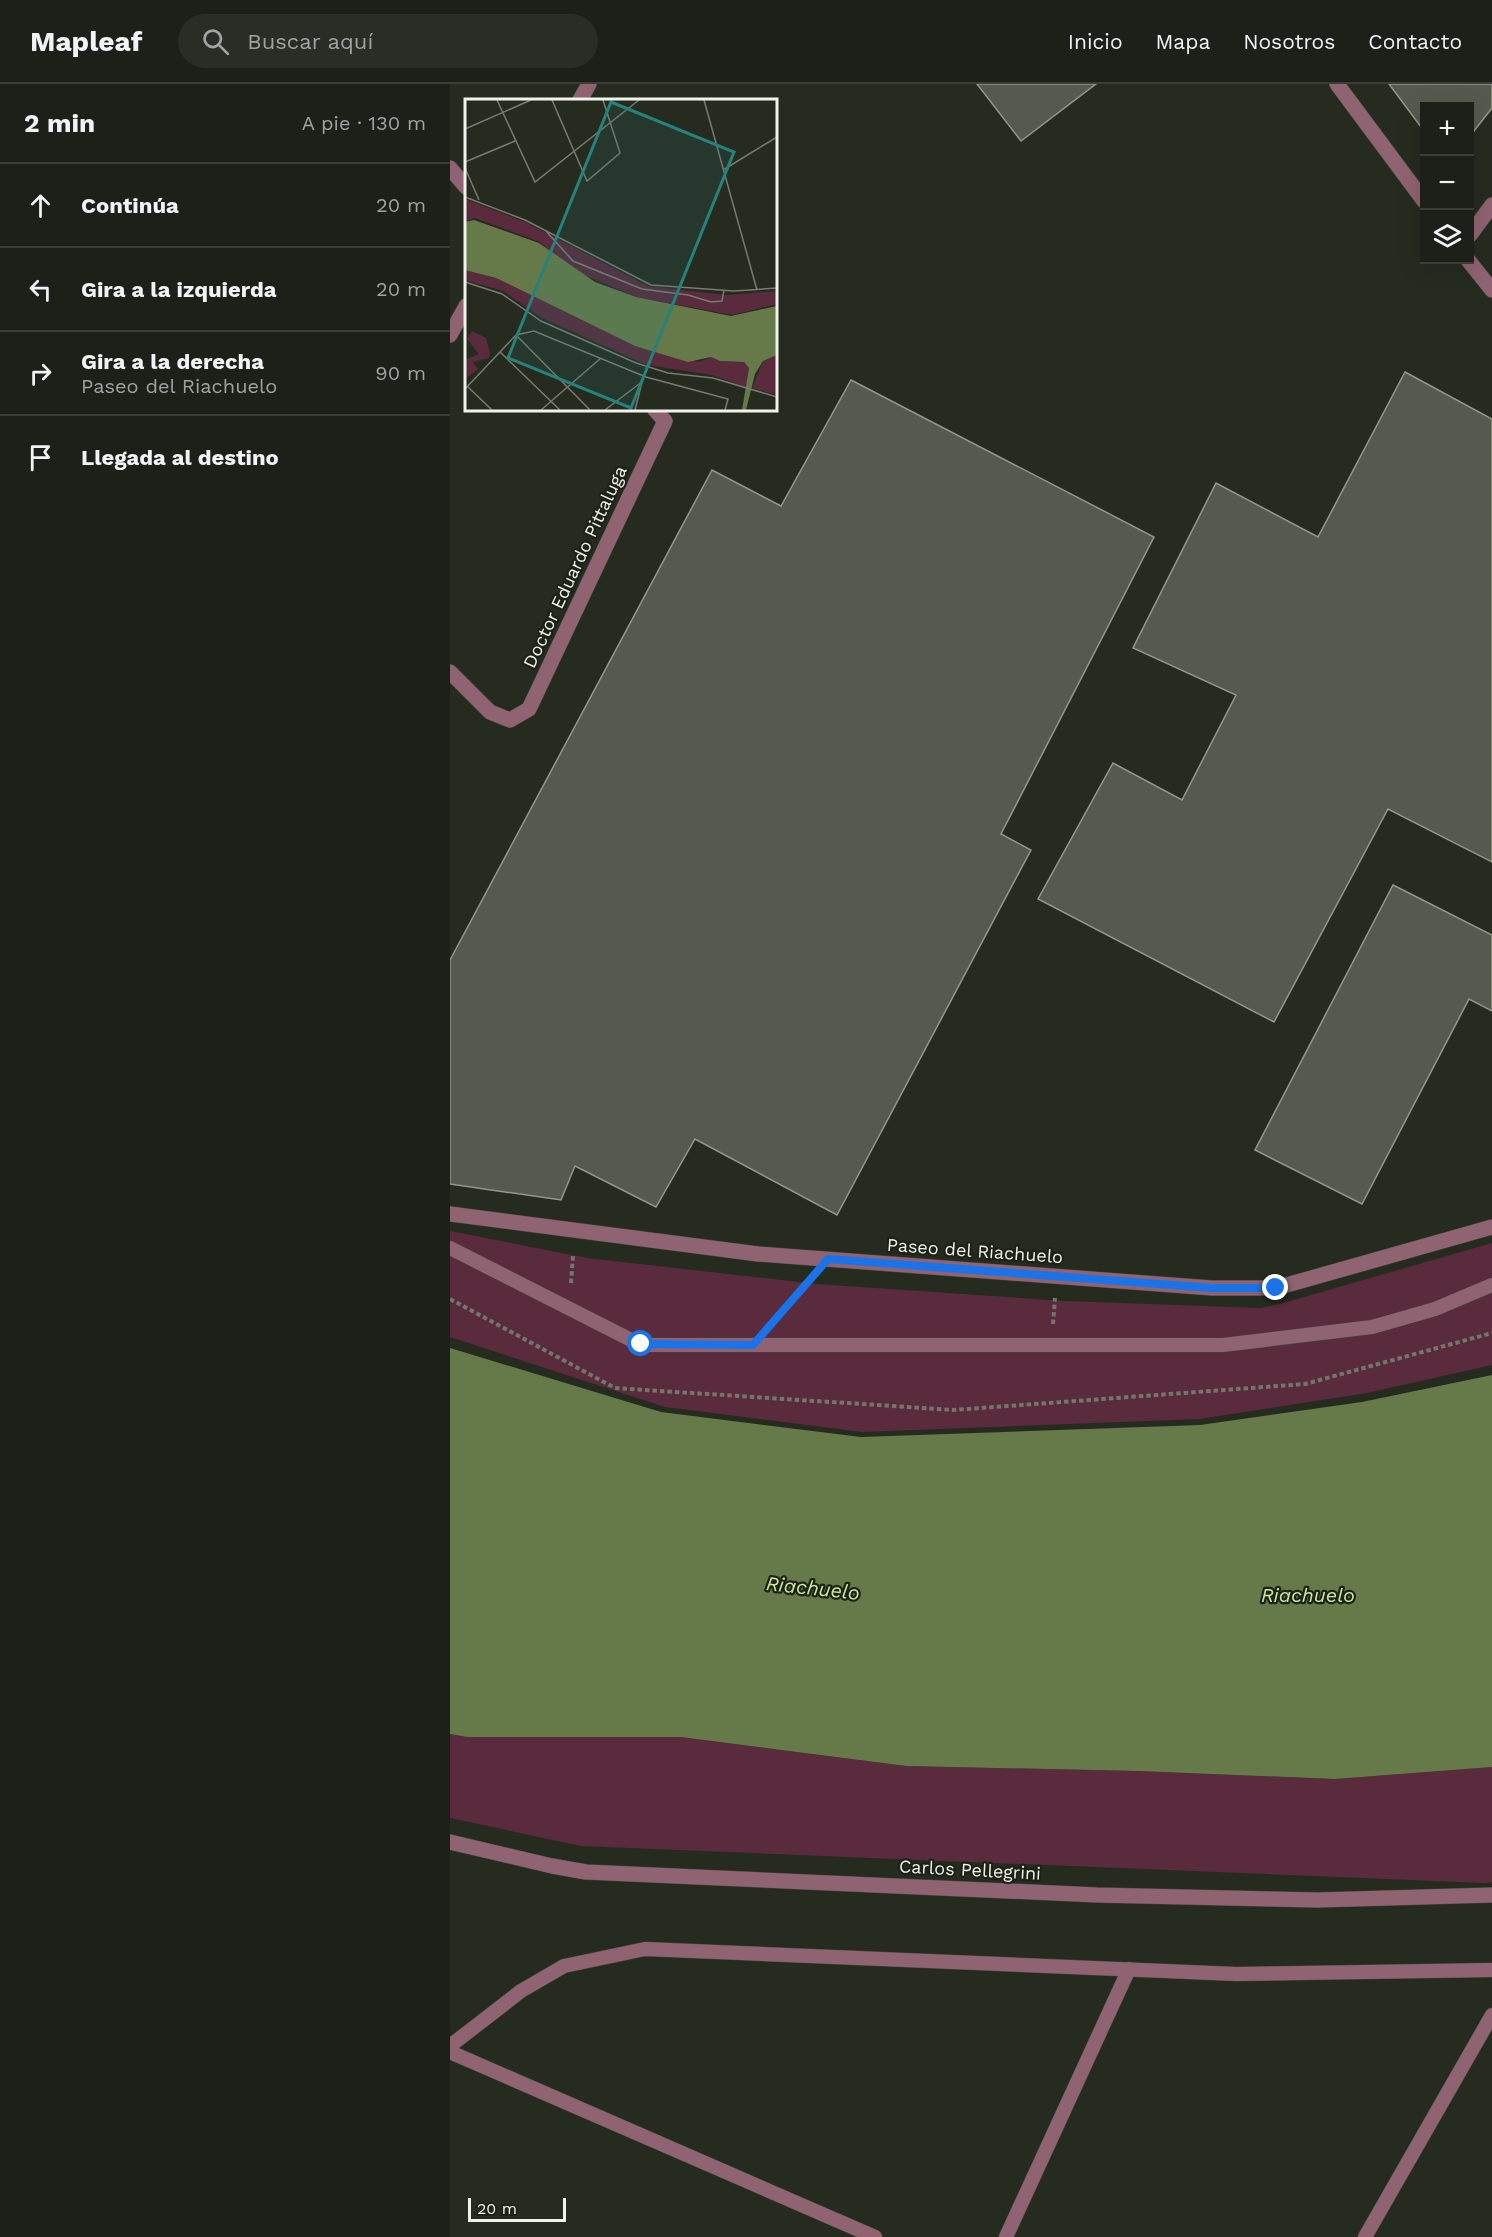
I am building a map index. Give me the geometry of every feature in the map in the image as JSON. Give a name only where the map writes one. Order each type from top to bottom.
[{"type":"street","points":[[581,99],[590,84]]},
{"type":"street","points":[[1337,84],[1420,194]]},
{"type":"street","points":[[450,168],[465,186]]},
{"type":"street","points":[[1474,230],[1492,205]]},
{"type":"street","points":[[1471,264],[1492,290]]},
{"type":"street","points":[[450,335],[465,308]]},
{"type":"street","name":"Doctor Eduardo Pittaluga","points":[[450,672],[490,712],[510,720],[529,709],[660,416]]},
{"type":"street","name":"Paseo del Riachuelo","points":[[450,1214],[758,1254],[1212,1288],[1276,1288],[1492,1227]]},
{"type":"street","name":"Carlos Pellegrini","points":[[450,1842],[586,1872],[1097,1895],[1318,1900],[1492,1895]]},
{"type":"lane","points":[[450,1248],[641,1344],[1223,1345],[1372,1327],[1435,1310],[1492,1285]]},
{"type":"lane","points":[[450,2046],[521,1991],[564,1966],[645,1949],[1236,1974],[1492,1971]]},
{"type":"lane","points":[[1006,2237],[1129,1969]]},
{"type":"lane","points":[[1365,2237],[1492,2015]]},
{"type":"lane","points":[[450,2052],[875,2237]]},
{"type":"path","points":[[570,1309],[574,1230]]},
{"type":"path","points":[[753,1345],[828,1259]]},
{"type":"path","points":[[1050,1345],[1058,1277]]},
{"type":"path","points":[[450,1299],[615,1388],[954,1410],[1305,1384],[1492,1333]]},
{"type":"shaded area","points":[[450,1231],[587,1258],[817,1284],[1065,1301],[1261,1308],[1492,1243],[1492,1365],[1367,1393],[1200,1419],[862,1432],[665,1407],[450,1337]]},
{"type":"shaded area","points":[[450,1734],[467,1737],[681,1737],[906,1766],[1138,1771],[1335,1779],[1492,1767],[1492,1882],[581,1846],[450,1818]]},
{"type":"water","name":"Riachuelo","points":[[450,1348],[661,1412],[861,1437],[1200,1425],[1362,1402],[1492,1375],[1492,1767],[1335,1779],[1138,1771],[906,1766],[681,1737],[467,1737],[450,1734]]},
{"type":"building","points":[[977,84],[1096,84],[1021,141]]},
{"type":"building","points":[[1389,84],[1492,84],[1492,108],[1474,131],[1474,102],[1420,102],[1420,126]]},
{"type":"building","points":[[1405,372],[1492,419],[1492,862],[1388,809],[1274,1022],[1038,899],[1113,763],[1182,800],[1236,695],[1133,648],[1216,483],[1318,537]]},
{"type":"building","points":[[851,380],[1154,537],[1001,834],[1031,850],[837,1215],[695,1139],[656,1207],[575,1166],[561,1200],[450,1184],[450,960],[712,470],[781,506]]},
{"type":"building","points":[[1393,885],[1492,935],[1492,1011],[1469,999],[1362,1204],[1255,1150]]},
{"type":"route","points":[[641,1344],[753,1345],[828,1259],[1212,1288],[1276,1288]]}]
